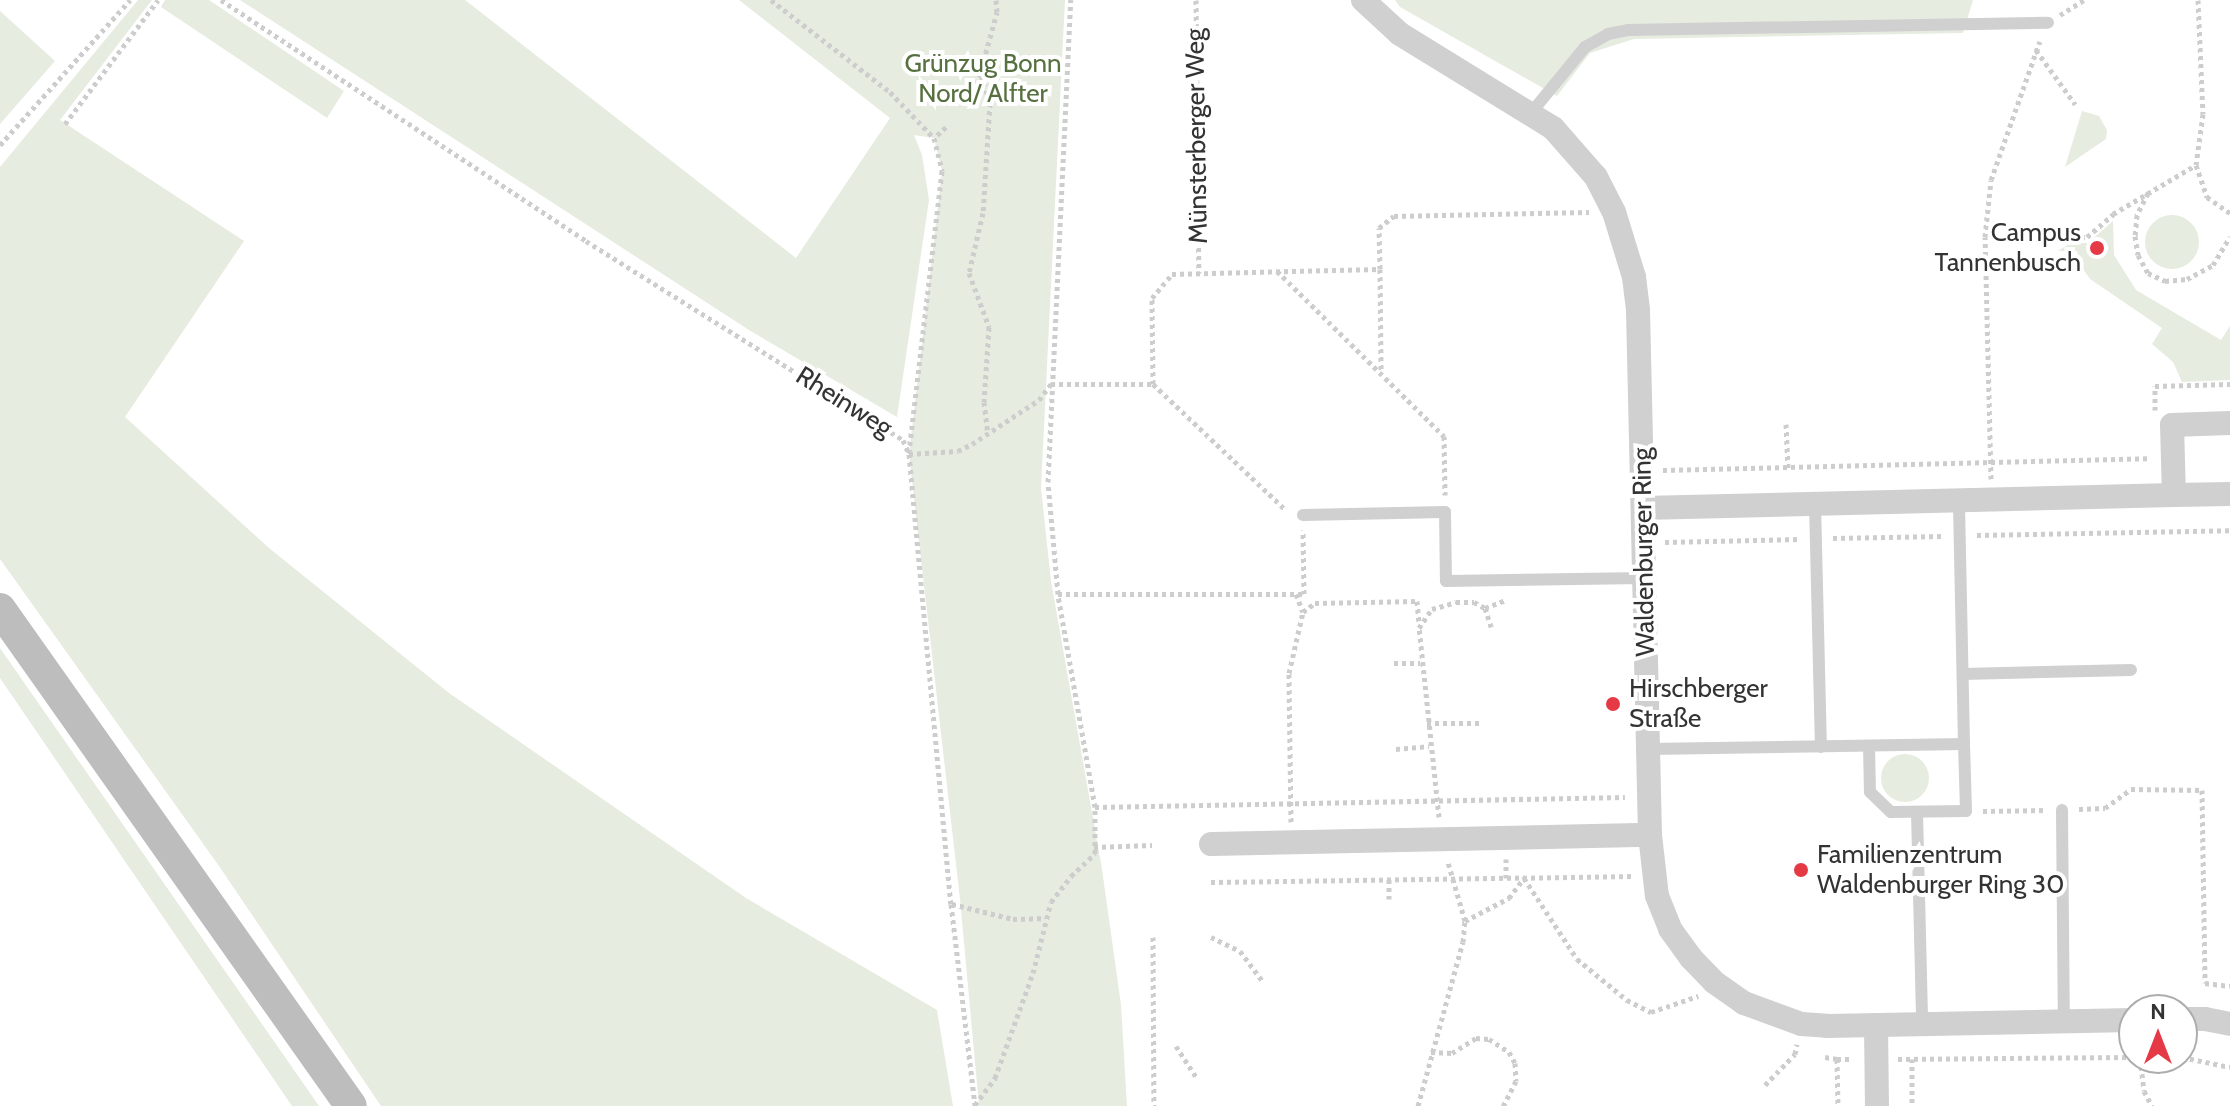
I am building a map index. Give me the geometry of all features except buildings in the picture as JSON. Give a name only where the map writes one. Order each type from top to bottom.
[{"type":"main road","points":[[0,609],[351,1106]]},
{"type":"street","name":"Waldenburger Ring","points":[[1363,0],[1400,34],[1553,128],[1596,177],[1614,212],[1634,277],[1638,310],[1650,835],[1657,896],[1670,929],[1714,982],[1744,1003],[1801,1024],[2118,1020]]},
{"type":"street","points":[[2174,495],[2172,425],[2230,423]]},
{"type":"street","points":[[1643,508],[2230,494]]},
{"type":"street","points":[[1211,844],[1650,835]]},
{"type":"street","points":[[2198,1019],[2230,1024]]},
{"type":"street","points":[[1876,1025],[1877,1106]]},
{"type":"lane","points":[[1531,113],[1585,47],[1608,34],[1628,30],[2048,23]]},
{"type":"lane","points":[[1869,746],[1870,792],[1891,812],[1966,811],[1959,500]]},
{"type":"lane","points":[[1815,504],[1821,747]]},
{"type":"lane","points":[[1303,515],[1445,512],[1446,581],[1644,578]]},
{"type":"lane","points":[[1963,674],[2131,670]]},
{"type":"lane","points":[[1649,749],[1964,744]]},
{"type":"lane","points":[[2062,810],[2064,1021]]},
{"type":"lane","points":[[1917,812],[1922,1023]]},
{"type":"path","points":[[0,145],[130,0]]},
{"type":"path","points":[[65,124],[158,0]]},
{"type":"path","name":"Rheinweg","points":[[221,0],[586,241],[903,440],[909,454],[951,904],[975,1106]]},
{"type":"path","points":[[771,0],[890,92],[934,138],[942,171],[909,454],[958,451],[1039,400],[1051,384]]},
{"type":"path","points":[[975,92],[997,12],[996,0]]},
{"type":"path","points":[[975,1106],[995,1078],[1033,973],[1045,918],[1058,892],[1095,854],[1095,807],[1058,594],[1048,482],[1071,0]]},
{"type":"path","name":"Münsterberger Weg","points":[[1196,0],[1199,273]]},
{"type":"path","points":[[1991,500],[1985,237],[1991,180],[2048,23],[2072,4],[2084,0]]},
{"type":"path","points":[[2198,0],[2203,114],[2196,165],[2207,197],[2230,213]]},
{"type":"path","points":[[2036,50],[2075,104]]},
{"type":"path","points":[[981,75],[990,103],[983,213],[969,273],[989,327],[984,402],[988,434]]},
{"type":"path","points":[[934,138],[946,127]]},
{"type":"path","points":[[2041,239],[2087,237],[2113,214],[2196,165]]},
{"type":"path","points":[[2148,193],[2137,215],[2135,236],[2138,255],[2148,273],[2165,281],[2187,279],[2213,265],[2230,237]]},
{"type":"path","points":[[1381,372],[1379,228],[1394,216],[1614,212]]},
{"type":"path","points":[[1153,384],[1152,298],[1172,274],[1380,269]]},
{"type":"path","points":[[1277,271],[1444,436],[1445,512]]},
{"type":"path","points":[[1051,384],[1153,384],[1291,515],[1303,515],[1304,594],[1058,594]]},
{"type":"path","points":[[2155,415],[2155,386],[2230,384]]},
{"type":"path","points":[[1786,424],[1788,468]]},
{"type":"path","points":[[1642,470],[2155,458]]},
{"type":"path","points":[[1644,543],[2230,530]]},
{"type":"path","points":[[1304,559],[1314,559]]},
{"type":"path","points":[[1292,843],[1289,673],[1303,612],[1296,594]]},
{"type":"path","points":[[1303,612],[1315,603],[1417,601],[1420,663],[1442,840],[1465,921],[1418,1106]]},
{"type":"path","points":[[1419,628],[1432,609],[1456,602],[1474,602],[1485,608],[1492,630]]},
{"type":"path","points":[[1394,663],[1420,663]]},
{"type":"path","points":[[1427,723],[1481,723]]},
{"type":"path","points":[[1396,749],[1429,746]]},
{"type":"path","points":[[1966,811],[2105,808],[2131,789],[2202,790],[2205,983],[2230,986]]},
{"type":"path","points":[[1095,807],[1650,797]]},
{"type":"path","points":[[1094,847],[1152,845]]},
{"type":"path","points":[[1211,882],[1654,876]]},
{"type":"path","points":[[1465,921],[1509,898],[1524,878]]},
{"type":"path","points":[[1524,878],[1577,959],[1627,1000],[1651,1012],[1672,1008],[1699,996],[1714,982]]},
{"type":"path","points":[[1389,879],[1389,899]]},
{"type":"path","points":[[951,904],[1013,919],[1045,918]]},
{"type":"path","points":[[1153,937],[1154,1106]]},
{"type":"path","points":[[1211,937],[1240,951],[1263,982]]},
{"type":"path","points":[[1765,1085],[1795,1054],[1801,1024]]},
{"type":"path","points":[[1431,1052],[1452,1053],[1476,1038],[1489,1039],[1509,1052],[1515,1063],[1516,1081],[1503,1106]]},
{"type":"path","points":[[1176,1046],[1196,1077]]},
{"type":"path","points":[[1825,1057],[2118,1057]]},
{"type":"path","points":[[1837,1059],[1838,1106]]},
{"type":"path","points":[[1912,1059],[1912,1106]]},
{"type":"path","points":[[2198,1060],[2230,1067]]},
{"type":"path","points":[[2140,1074],[2144,1091],[2152,1106]]},
{"type":"green space","points":[[138,0],[152,0],[60,120],[244,241],[125,417],[269,548],[449,693],[746,898],[937,1010],[953,1106],[381,1106],[219,866],[0,559],[0,167]]},
{"type":"green space","points":[[165,0],[209,0],[344,91],[327,118],[161,7]]},
{"type":"green space","name":"Grünzug Bonn Nord/ Alfter","points":[[240,0],[465,0],[796,258],[890,118],[739,0],[1065,0],[1041,488],[1051,581],[1102,869],[1121,1005],[1127,1106],[979,1106],[960,899],[909,454],[942,171],[934,138],[914,135],[922,155],[929,200],[897,417],[749,330]]},
{"type":"green space","points":[[1395,0],[1973,0],[1963,33],[1634,39],[1590,53],[1557,96],[1400,7]]},
{"type":"green space","points":[[0,11],[55,61],[0,124]]},
{"type":"green space","points":[[2082,111],[2099,116],[2107,130],[2106,139],[2065,167]]},
{"type":"green space","points":[[2172,215],[2191,223],[2199,242],[2191,261],[2172,269],[2153,261],[2145,242],[2153,223]]},
{"type":"green space","points":[[2113,221],[2114,255],[2136,290],[2221,340],[2230,326],[2230,380],[2182,382],[2173,362],[2152,344],[2162,328],[2090,279],[2081,266],[2077,251],[2058,251],[2071,243],[2088,243]]},
{"type":"green space","points":[[0,648],[319,1106],[292,1106],[0,678]]},
{"type":"green space","points":[[1905,754],[1922,761],[1929,778],[1922,795],[1905,802],[1888,795],[1881,778],[1888,761]]},
{"type":"place","name":"Campus Tannenbusch","points":[[2097,248]]},
{"type":"place","name":"Hirschberger Straße","points":[[1613,704]]},
{"type":"place","name":"Familienzentrum Waldenburger Ring 30","points":[[1801,870]]}]
